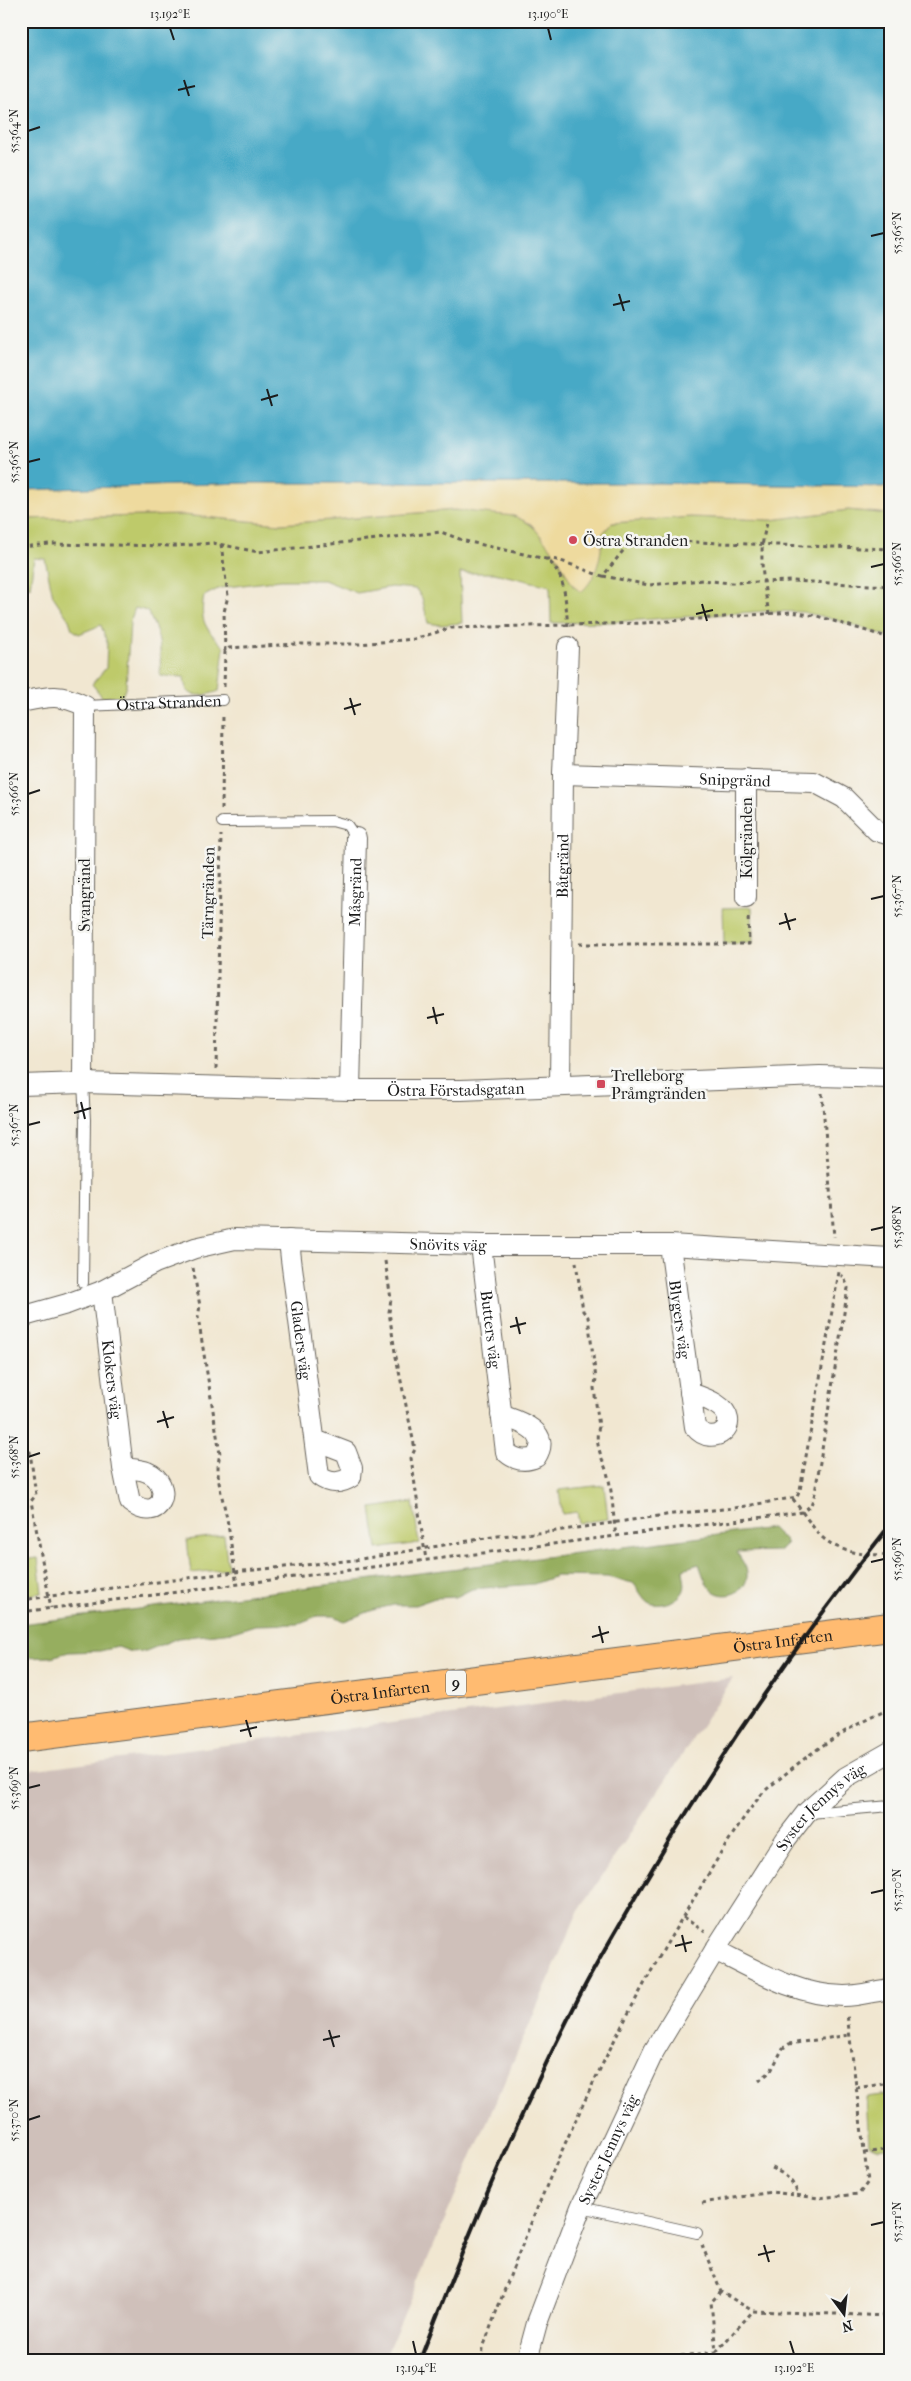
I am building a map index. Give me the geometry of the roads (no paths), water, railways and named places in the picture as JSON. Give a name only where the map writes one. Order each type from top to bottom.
[{"type":"main road","name":"Östra Infarten","points":[[21,1738],[890,1627]]},
{"type":"street","name":"Båtgränd","points":[[560,1085],[563,774],[568,647]]},
{"type":"street","name":"Östra Stranden","points":[[21,702],[43,698],[67,697],[85,706]]},
{"type":"street","name":"Svangränd","points":[[83,1083],[85,706]]},
{"type":"street","name":"Snipgränd","points":[[563,774],[814,782],[844,798],[877,831],[890,835]]},
{"type":"street","name":"Kölgränden","points":[[746,779],[746,897]]},
{"type":"street","name":"Måsgränd","points":[[350,1090],[356,838]]},
{"type":"street","name":"Östra Förstadsgatan","points":[[21,1085],[83,1083],[350,1090],[461,1090],[820,1076],[890,1078]]},
{"type":"street","name":"Snövits väg","points":[[21,1317],[68,1304],[102,1291],[155,1263],[195,1248],[234,1239],[481,1245],[670,1245],[890,1258]]},
{"type":"street","name":"Gladers väg","points":[[289,1240],[315,1440]]},
{"type":"street","name":"Butters väg","points":[[481,1245],[502,1415]]},
{"type":"street","name":"Blygers väg","points":[[670,1245],[690,1393]]},
{"type":"street","name":"Klokers väg","points":[[102,1291],[123,1468]]},
{"type":"street","name":"Syster Jennys väg","points":[[527,2360],[537,2323],[581,2207],[654,2051],[717,1946],[786,1840],[806,1813],[846,1777],[890,1752]]},
{"type":"street","points":[[717,1946],[784,1984],[844,1996],[890,1989]]},
{"type":"lane","name":"Östra Stranden","points":[[85,706],[223,700]]},
{"type":"lane","name":"Måsgränd","points":[[222,822],[332,821],[347,825],[356,838]]},
{"type":"lane","points":[[83,1083],[85,1120],[83,1283]]},
{"type":"lane","points":[[806,1813],[890,1806]]},
{"type":"lane","points":[[581,2207],[697,2233]]},
{"type":"water","points":[[21,21],[890,21],[890,487],[659,483],[243,483],[21,490]]},
{"type":"railway","points":[[420,2360],[474,2223],[514,2133],[555,2045],[598,1961],[665,1848],[756,1706],[821,1614],[890,1525]]},
{"type":"place","name":"Östra Stranden","points":[[573,540]]},
{"type":"place","name":"Trelleborg Pråmgränden","points":[[601,1084]]}]
